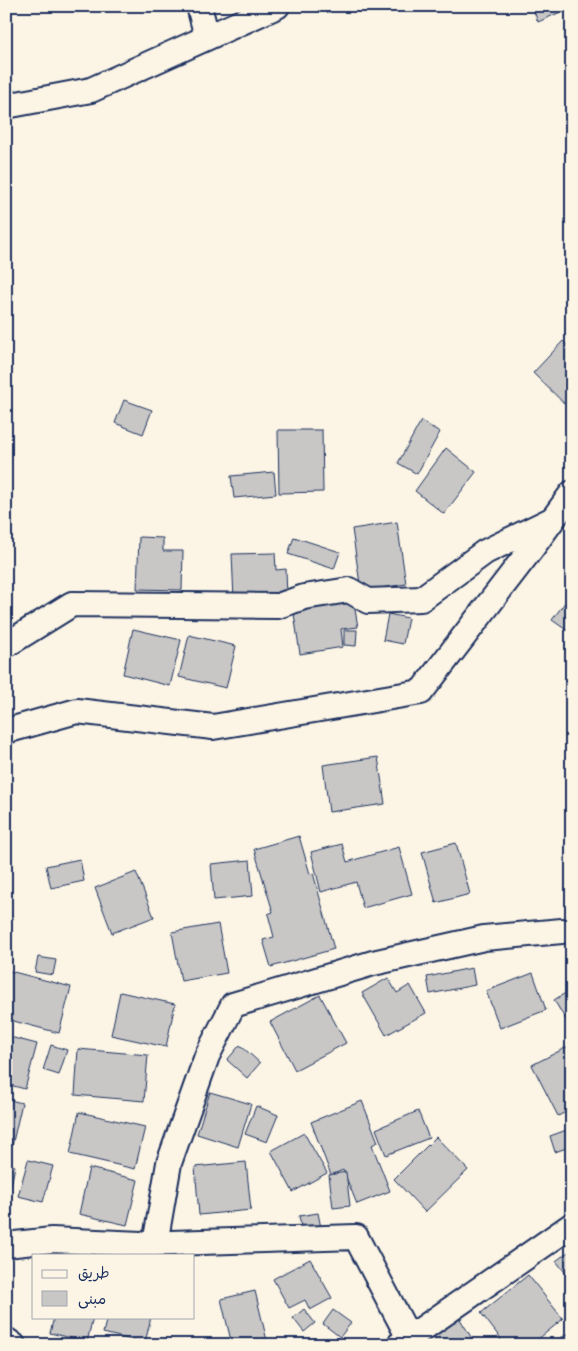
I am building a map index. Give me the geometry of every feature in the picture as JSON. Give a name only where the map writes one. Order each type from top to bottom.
[{"type":"street","points":[[199,6],[207,38]]},
{"type":"street","points":[[6,106],[91,90],[277,6]]},
{"type":"street","points":[[6,731],[77,711],[212,727],[421,692],[572,493]]},
{"type":"street","points":[[6,645],[72,604],[278,606],[304,597],[349,590],[368,601],[421,599],[485,552],[553,519]]},
{"type":"street","points":[[155,1244],[170,1162],[207,1056],[233,1005],[373,963],[484,938],[562,931]]},
{"type":"street","points":[[6,1244],[52,1240],[155,1244],[356,1237],[404,1341],[572,1225]]},
{"type":"street","points":[[6,1340],[13,1345]]},
{"type":"building","points":[[532,6],[572,6],[572,7],[538,22]]},
{"type":"building","points":[[563,341],[572,350],[572,411],[533,373]]},
{"type":"building","points":[[124,400],[152,410],[143,434],[115,423]]},
{"type":"building","points":[[421,421],[440,432],[417,474],[398,463]]},
{"type":"building","points":[[278,430],[322,430],[323,492],[279,493]]},
{"type":"building","points":[[446,448],[476,472],[444,514],[415,491]]},
{"type":"building","points":[[274,472],[276,494],[234,498],[231,476]]},
{"type":"building","points":[[397,522],[406,584],[361,591],[352,529]]},
{"type":"building","points":[[139,537],[163,538],[163,551],[183,551],[182,590],[137,589]]},
{"type":"building","points":[[294,537],[340,552],[334,569],[288,554]]},
{"type":"building","points":[[275,553],[276,570],[286,569],[287,598],[234,600],[232,554]]},
{"type":"building","points":[[572,593],[572,634],[552,620]]},
{"type":"building","points":[[353,598],[358,627],[341,629],[343,647],[300,654],[293,607]]},
{"type":"building","points":[[388,614],[408,618],[403,644],[383,640]]},
{"type":"building","points":[[133,629],[181,640],[170,686],[123,674]]},
{"type":"building","points":[[344,630],[357,630],[356,646],[344,645]]},
{"type":"building","points":[[189,635],[236,646],[226,688],[179,677]]},
{"type":"building","points":[[378,757],[385,804],[329,812],[323,765]]},
{"type":"building","points":[[299,836],[310,874],[313,873],[334,949],[271,967],[263,940],[274,937],[268,914],[273,912],[254,849]]},
{"type":"building","points":[[456,843],[470,894],[436,903],[422,852]]},
{"type":"building","points":[[342,844],[347,862],[399,847],[412,894],[363,908],[356,882],[321,892],[311,852]]},
{"type":"building","points":[[80,859],[84,881],[51,888],[46,866]]},
{"type":"building","points":[[250,860],[253,896],[214,900],[211,864]]},
{"type":"building","points":[[136,872],[154,917],[112,933],[95,888]]},
{"type":"building","points":[[218,924],[227,973],[181,981],[172,932]]},
{"type":"building","points":[[38,957],[56,960],[53,975],[35,972]]},
{"type":"building","points":[[472,968],[475,985],[430,994],[427,977]]},
{"type":"building","points":[[6,970],[71,987],[59,1033],[6,1019]]},
{"type":"building","points":[[533,973],[546,1010],[500,1028],[486,991]]},
{"type":"building","points":[[388,978],[397,993],[410,985],[426,1013],[386,1035],[362,993]]},
{"type":"building","points":[[572,989],[572,1030],[554,1000]]},
{"type":"building","points":[[120,992],[175,1004],[166,1047],[111,1035]]},
{"type":"building","points":[[320,995],[346,1043],[295,1070],[270,1022]]},
{"type":"building","points":[[6,1036],[37,1044],[25,1089],[6,1084]]},
{"type":"building","points":[[51,1045],[67,1050],[59,1075],[43,1070]]},
{"type":"building","points":[[240,1045],[260,1063],[247,1078],[227,1060]]},
{"type":"building","points":[[571,1045],[572,1109],[558,1116],[532,1065]]},
{"type":"building","points":[[78,1049],[148,1055],[144,1101],[75,1095]]},
{"type":"building","points":[[210,1092],[251,1104],[238,1147],[197,1134]]},
{"type":"building","points":[[6,1099],[22,1103],[12,1146],[6,1145]]},
{"type":"building","points":[[362,1101],[378,1142],[372,1145],[390,1191],[357,1204],[343,1170],[331,1175],[311,1122]]},
{"type":"building","points":[[256,1106],[278,1115],[267,1142],[245,1134]]},
{"type":"building","points":[[418,1111],[429,1138],[386,1155],[376,1129]]},
{"type":"building","points":[[79,1112],[145,1127],[135,1169],[70,1154]]},
{"type":"building","points":[[572,1128],[572,1146],[555,1152],[550,1136]]},
{"type":"building","points":[[304,1133],[327,1173],[293,1192],[271,1151]]},
{"type":"building","points":[[436,1137],[468,1170],[425,1212],[394,1179]]},
{"type":"building","points":[[28,1160],[53,1166],[43,1202],[18,1196]]},
{"type":"building","points":[[246,1162],[251,1210],[199,1215],[195,1167]]},
{"type":"building","points":[[6,1164],[15,1166],[7,1206],[6,1206]]},
{"type":"building","points":[[89,1168],[138,1180],[127,1225],[79,1214]]},
{"type":"building","points":[[346,1172],[350,1206],[333,1208],[329,1175]]},
{"type":"building","points":[[318,1213],[321,1228],[302,1231],[299,1216]]},
{"type":"building","points":[[572,1249],[572,1281],[556,1261]]},
{"type":"building","points":[[310,1259],[332,1298],[310,1310],[305,1300],[289,1308],[273,1279]]},
{"type":"building","points":[[528,1275],[563,1319],[531,1345],[494,1345],[501,1339],[481,1313]]},
{"type":"building","points":[[255,1291],[268,1345],[232,1345],[221,1299]]},
{"type":"building","points":[[304,1309],[315,1323],[304,1332],[293,1318]]},
{"type":"building","points":[[333,1310],[351,1323],[340,1337],[323,1324]]},
{"type":"building","points":[[54,1318],[93,1318],[87,1342],[50,1333]]},
{"type":"building","points":[[107,1318],[151,1318],[145,1343],[103,1333]]},
{"type":"building","points":[[460,1319],[476,1345],[423,1345],[422,1343]]},
{"type":"building","points":[[569,1333],[572,1337],[572,1345],[549,1345]]}]
